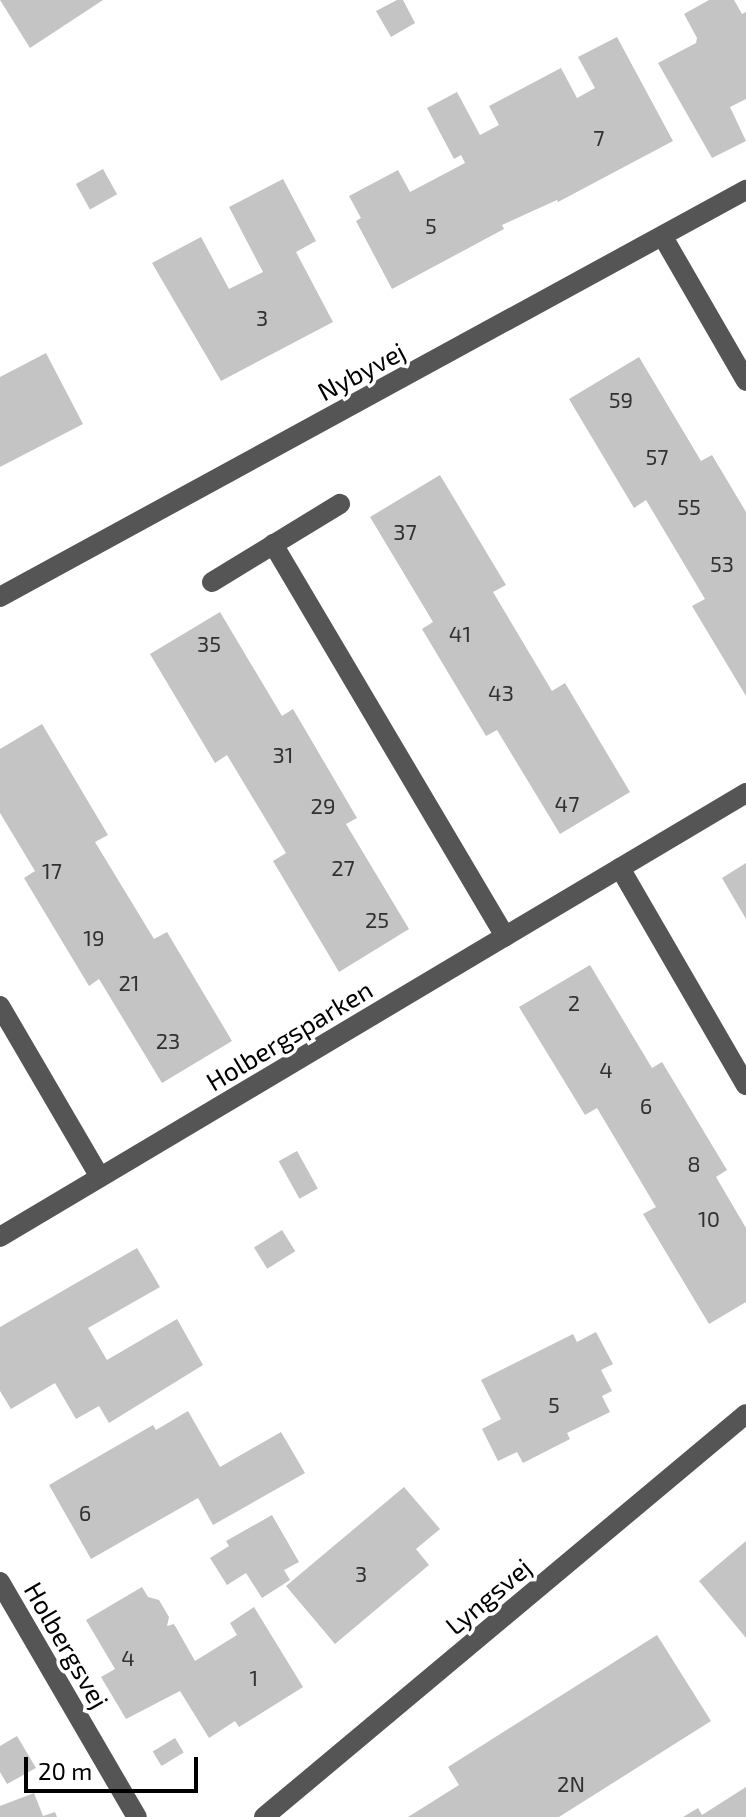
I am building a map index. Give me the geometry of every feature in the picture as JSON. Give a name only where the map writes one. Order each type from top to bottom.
[{"type":"street","name":"Nybyvej","points":[[0,597],[746,190]]},
{"type":"street","points":[[663,237],[746,381]]},
{"type":"street","points":[[212,582],[340,504]]},
{"type":"street","points":[[273,544],[505,937]]},
{"type":"street","name":"Holbergsparken","points":[[0,1237],[746,793]]},
{"type":"street","points":[[620,868],[746,1085]]},
{"type":"street","points":[[0,1006],[100,1177]]},
{"type":"street","name":"Lyngsvej","points":[[264,1817],[746,1414]]},
{"type":"street","name":"Holbergsvej","points":[[0,1582],[137,1817]]},
{"type":"building","points":[[0,0],[103,0],[30,48]]},
{"type":"building","points":[[403,0],[415,23],[391,37],[376,11]]},
{"type":"building","points":[[709,0],[734,0],[742,14],[746,12],[746,99],[730,107],[746,141],[712,158],[658,63],[696,43],[697,38],[684,14]]},
{"type":"building","points":[[617,37],[673,141],[558,202],[502,225],[504,229],[392,289],[356,221],[361,218],[349,196],[398,170],[410,192],[465,163],[461,155],[454,159],[427,108],[457,92],[480,135],[499,125],[489,106],[561,68],[577,98],[595,88],[578,57]]},
{"type":"building","points":[[103,169],[117,194],[90,209],[76,184]]},
{"type":"building","points":[[283,179],[316,241],[296,252],[333,322],[221,381],[152,263],[201,237],[229,289],[263,272],[229,207]]},
{"type":"building","points":[[46,353],[83,424],[0,467],[0,377]]},
{"type":"building","points":[[639,357],[701,461],[712,455],[746,512],[746,696],[692,606],[705,599],[646,500],[634,508],[569,399]]},
{"type":"building","points":[[440,475],[506,585],[493,592],[552,691],[565,683],[630,792],[560,834],[497,730],[486,736],[422,629],[433,622],[370,517]]},
{"type":"building","points":[[220,612],[282,716],[293,709],[357,818],[346,824],[409,929],[339,972],[273,861],[286,853],[227,755],[215,763],[150,654]]},
{"type":"building","points":[[42,724],[108,835],[95,842],[154,939],[167,932],[232,1041],[162,1083],[99,979],[89,986],[24,878],[35,871],[0,813],[0,749]]},
{"type":"building","points":[[746,863],[746,919],[722,878]]},
{"type":"building","points":[[590,965],[652,1068],[662,1062],[727,1170],[716,1177],[746,1228],[746,1302],[709,1324],[643,1214],[656,1207],[597,1108],[585,1115],[519,1007]]},
{"type":"building","points":[[297,1151],[318,1189],[299,1199],[279,1161]]},
{"type":"building","points":[[282,1230],[295,1251],[267,1269],[254,1247]]},
{"type":"building","points":[[137,1248],[160,1287],[88,1328],[107,1360],[177,1319],[203,1365],[109,1423],[99,1406],[76,1419],[55,1383],[11,1409],[0,1391],[0,1327]]},
{"type":"building","points":[[596,1332],[613,1364],[601,1370],[612,1391],[602,1396],[610,1412],[567,1433],[570,1439],[523,1463],[517,1452],[498,1461],[482,1429],[501,1419],[481,1380],[573,1334],[577,1342]]},
{"type":"building","points":[[188,1411],[220,1467],[281,1432],[305,1473],[213,1525],[198,1498],[91,1559],[49,1485],[153,1425],[156,1430]]},
{"type":"building","points":[[404,1487],[440,1529],[416,1549],[429,1565],[335,1644],[286,1586]]},
{"type":"building","points":[[272,1515],[299,1562],[284,1570],[290,1580],[262,1598],[246,1573],[227,1585],[210,1558],[229,1546],[226,1541]]},
{"type":"building","points":[[746,1541],[746,1638],[699,1581]]},
{"type":"building","points":[[142,1587],[148,1597],[159,1600],[169,1617],[167,1626],[174,1624],[195,1661],[237,1635],[230,1623],[254,1607],[303,1687],[239,1727],[235,1721],[209,1738],[180,1691],[126,1719],[101,1677],[115,1669],[86,1620]]},
{"type":"building","points":[[657,1635],[711,1721],[559,1817],[408,1817],[459,1785],[448,1767]]},
{"type":"building","points":[[17,1736],[36,1768],[7,1784],[0,1772],[0,1746]]},
{"type":"building","points":[[175,1738],[184,1753],[161,1766],[153,1751]]},
{"type":"building","points":[[746,1787],[746,1817],[683,1817],[698,1808],[702,1815]]},
{"type":"building","points":[[34,1793],[43,1816],[55,1812],[57,1817],[0,1817],[0,1806]]}]
